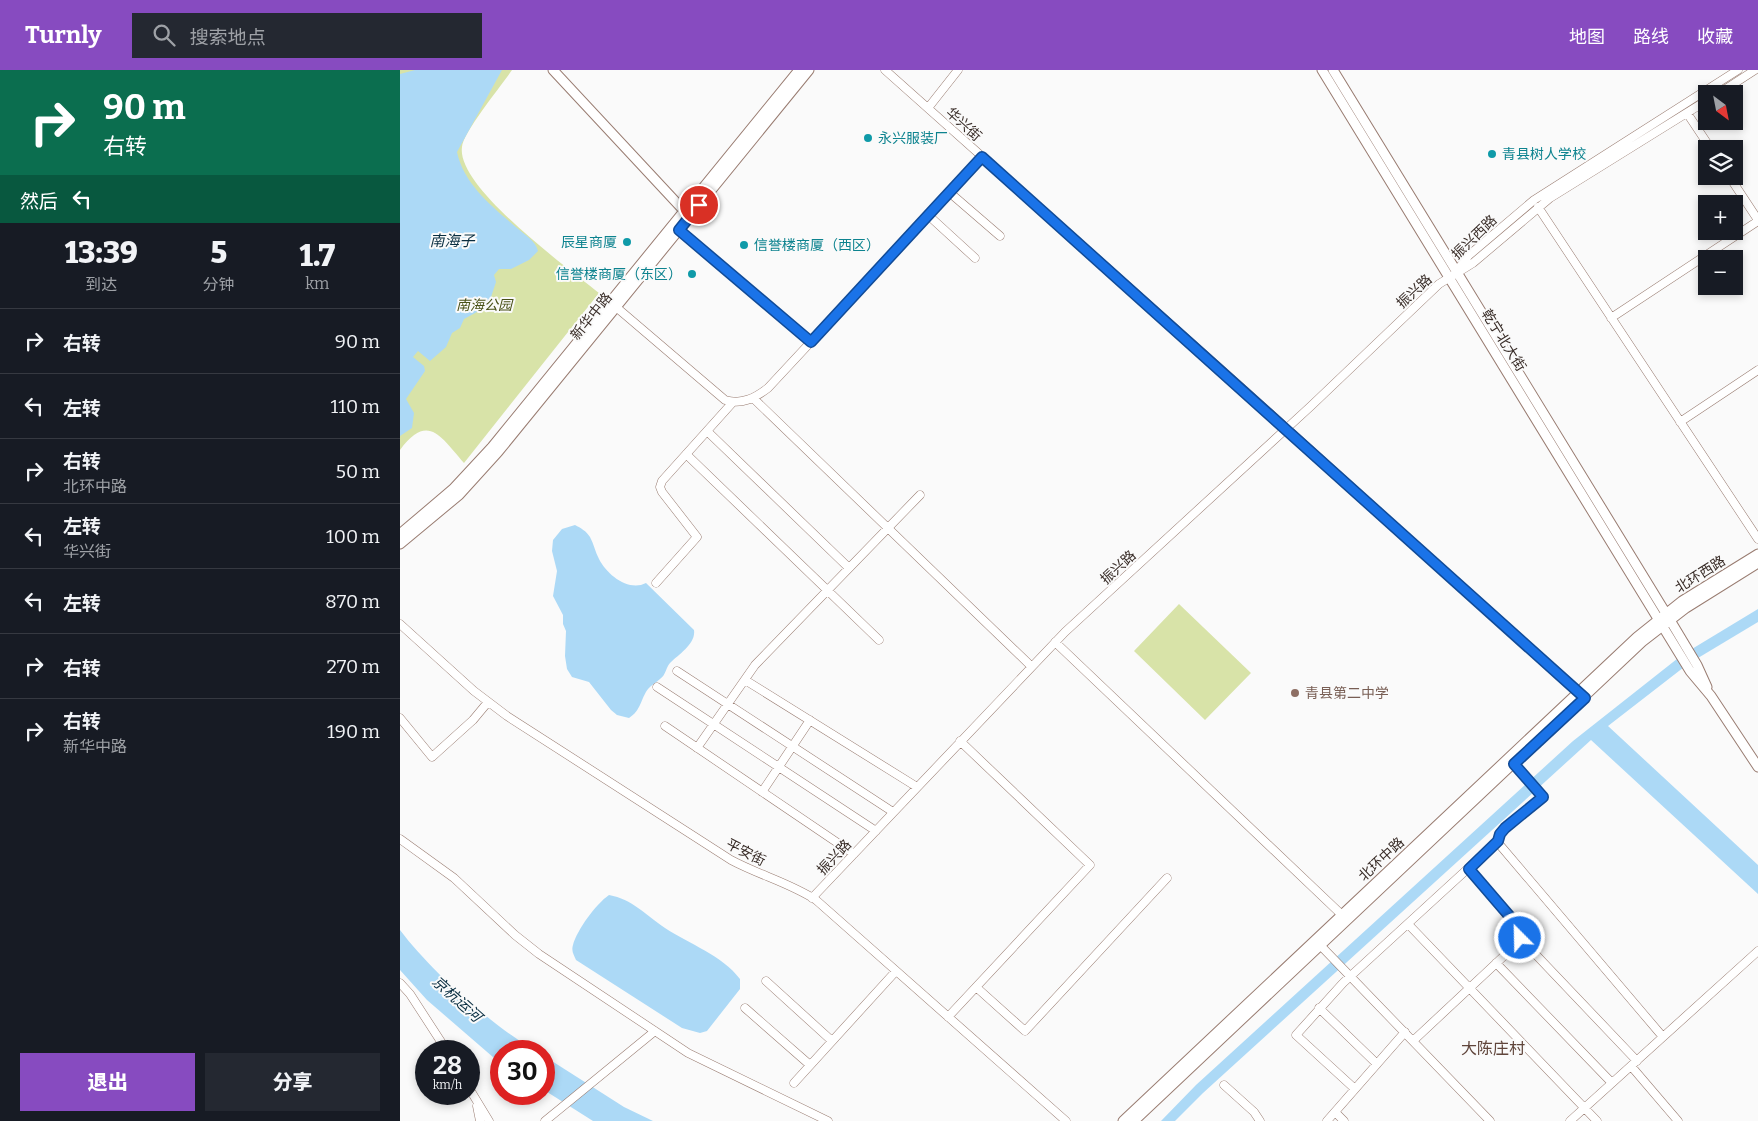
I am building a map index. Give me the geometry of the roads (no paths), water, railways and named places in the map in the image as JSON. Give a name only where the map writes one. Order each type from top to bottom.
[{"type":"main road","points":[[553,70],[687,214]]},
{"type":"main road","name":"新华中路","points":[[400,544],[443,510],[477,477],[679,230],[687,214],[798,70]]},
{"type":"main road","name":"新华中路","points":[[400,534],[437,504],[470,472],[809,70]]},
{"type":"main road","name":"乾宁北大街","points":[[1322,70],[1453,274]]},
{"type":"main road","name":"乾宁北大街","points":[[1333,70],[1453,274],[1694,668],[1758,767]]},
{"type":"main road","name":"北环西路","points":[[1664,619],[1758,554]]},
{"type":"main road","name":"北环西路","points":[[1664,619],[1758,564]]},
{"type":"main road","name":"北环中路","points":[[1123,1121],[1342,914],[1664,619]]},
{"type":"main road","name":"北环中路","points":[[1134,1121],[1514,764],[1582,695]]},
{"type":"street","name":"华兴街","points":[[885,70],[1287,428],[1582,695]]},
{"type":"street","points":[[928,108],[958,70]]},
{"type":"street","name":"振兴西路","points":[[1453,274],[1468,256],[1534,200],[1738,70]]},
{"type":"street","points":[[1732,85],[1755,70]]},
{"type":"street","name":"振兴西路","points":[[1453,274],[1473,262],[1538,207],[1698,106]]},
{"type":"street","points":[[1687,113],[1705,140]]},
{"type":"street","points":[[616,307],[725,400],[733,402],[753,398],[768,388],[982,157]]},
{"type":"street","points":[[1612,318],[1758,221],[1735,185]]},
{"type":"street","points":[[950,192],[1000,236]]},
{"type":"street","points":[[1538,207],[1758,539]]},
{"type":"street","points":[[928,215],[975,258]]},
{"type":"street","points":[[679,230],[811,342]]},
{"type":"street","name":"振兴路","points":[[812,898],[1055,642],[1453,274]]},
{"type":"street","points":[[1680,422],[1758,370]]},
{"type":"street","points":[[753,398],[1031,666]]},
{"type":"street","points":[[656,583],[697,537],[660,487],[662,481],[733,402]]},
{"type":"street","points":[[707,432],[849,568]]},
{"type":"street","points":[[686,454],[879,640]]},
{"type":"street","points":[[697,748],[727,704],[766,653],[920,495]]},
{"type":"street","name":"平安街","points":[[400,624],[417,642],[488,702],[731,860],[752,872],[793,887],[812,898],[1066,1121]]},
{"type":"street","points":[[1055,642],[1342,914]]},
{"type":"street","points":[[677,671],[893,812]]},
{"type":"street","points":[[745,680],[917,787]]},
{"type":"street","points":[[658,687],[876,830]]},
{"type":"street","points":[[400,718],[432,757],[473,720],[488,702]]},
{"type":"street","points":[[762,792],[810,720]]},
{"type":"street","points":[[665,726],[854,854]]},
{"type":"street","points":[[948,1017],[1090,865],[960,741]]},
{"type":"street","points":[[1355,1089],[1296,1035],[1319,1008],[1350,978],[1498,841],[1500,834],[1505,828],[1543,797],[1514,764]]},
{"type":"street","points":[[400,839],[454,878],[539,954],[688,1053],[828,1121]]},
{"type":"street","points":[[1498,841],[1663,1037]]},
{"type":"street","points":[[1469,869],[1518,926],[1521,940],[1634,1063],[1678,1121]]},
{"type":"street","points":[[976,986],[1025,1031],[1167,878]]},
{"type":"street","points":[[1408,924],[1597,1121]]},
{"type":"street","points":[[1414,1040],[1521,940]]},
{"type":"street","points":[[1320,945],[1350,978],[1414,1040],[1490,1121]]},
{"type":"street","points":[[1570,1121],[1758,951]]},
{"type":"street","points":[[1496,963],[1612,1083]]},
{"type":"street","points":[[794,1083],[896,971]]},
{"type":"street","points":[[766,981],[832,1041]]},
{"type":"street","points":[[400,983],[410,994],[440,1040]]},
{"type":"street","points":[[745,1008],[810,1065]]},
{"type":"street","points":[[1319,1008],[1377,1064]]},
{"type":"street","points":[[545,1121],[655,1031]]},
{"type":"street","points":[[1327,1121],[1406,1032]]},
{"type":"street","points":[[1224,1085],[1254,1112],[1260,1121]]},
{"type":"street","points":[[477,1105],[480,1121]]},
{"type":"street","points":[[479,1105],[490,1121]]},
{"type":"street","points":[[1335,1112],[1344,1121]]},
{"type":"water","name":"南海子","points":[[415,70],[502,70],[457,152],[466,175],[473,185],[489,203],[533,241],[538,251],[529,260],[511,269],[499,269],[494,275],[496,282],[488,306],[464,319],[460,328],[452,333],[446,347],[430,361],[418,351],[413,357],[424,366],[425,371],[406,399],[414,413],[412,428],[400,436],[400,74]]},
{"type":"water","points":[[575,525],[588,535],[607,571],[626,584],[639,585],[646,583],[694,630],[690,644],[670,663],[662,677],[648,689],[636,712],[629,718],[617,715],[589,682],[572,677],[567,669],[565,656],[566,631],[563,624],[563,615],[553,596],[557,571],[552,551],[553,540],[562,529]]},
{"type":"water","points":[[1758,609],[1758,622],[1688,664],[1608,726],[1758,865],[1758,894],[1591,740],[1203,1093],[1175,1121],[1161,1121],[1196,1085],[1573,741],[1682,655]]},
{"type":"water","points":[[609,895],[632,904],[665,928],[715,957],[740,979],[740,989],[707,1031],[700,1033],[682,1028],[576,960],[572,947],[578,932],[593,911]]},
{"type":"water","name":"京杭运河","points":[[400,930],[428,962],[463,996],[500,1027],[519,1040],[490,1040],[490,1054],[480,1046],[480,1040],[473,1040],[427,1000],[400,970]]},
{"type":"water","points":[[555,1063],[624,1107],[653,1121],[593,1121],[555,1097]]},
{"type":"place","name":"永兴服装厂","points":[[868,138]]},
{"type":"place","name":"青县树人学校","points":[[1492,154]]},
{"type":"place","name":"辰星商厦","points":[[627,242]]},
{"type":"place","name":"信誉楼商厦（西区）","points":[[744,245]]},
{"type":"place","name":"信誉楼商厦（东区）","points":[[692,274]]},
{"type":"place","name":"青县第二中学","points":[[1295,693]]},
{"type":"district","name":"大陈庄村","points":[[1493,1048]]},
{"type":"park label","name":"南海公园","points":[[484,305]]}]
